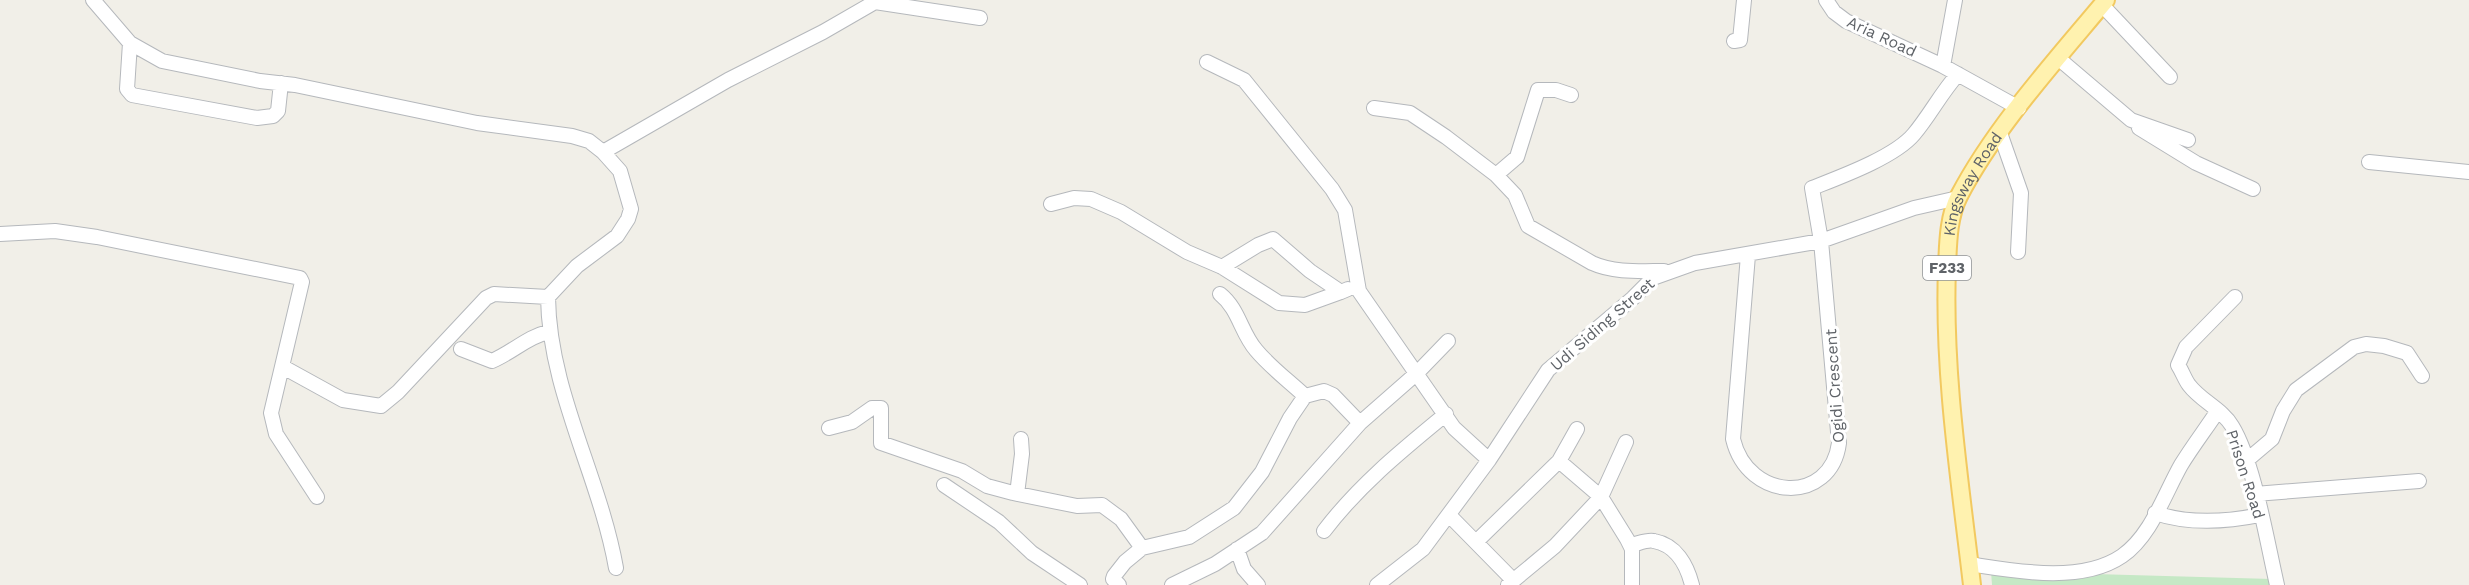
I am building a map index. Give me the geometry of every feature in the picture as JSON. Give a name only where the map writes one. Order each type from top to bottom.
[{"type":"main road","name":"Kingsway Road","points":[[1972,585],[1947,327],[1947,246],[1958,198],[2019,108],[2104,2]]},
{"type":"street","points":[[93,0],[130,44],[162,61],[477,123],[572,136],[589,141],[603,152],[620,171],[626,187],[631,208],[628,219],[617,236],[577,266],[548,297],[548,332],[571,416],[610,535],[616,568]]},
{"type":"street","points":[[1734,41],[1740,40],[1744,0]]},
{"type":"street","name":"Aria Road","points":[[1826,0],[1834,12],[1846,21],[1943,66],[2019,108]]},
{"type":"street","points":[[1943,66],[1955,0]]},
{"type":"street","points":[[603,152],[728,80],[823,32],[875,2],[980,18]]},
{"type":"street","points":[[2104,2],[2170,77]]},
{"type":"street","points":[[130,44],[127,89],[132,95],[257,118],[273,116],[278,111],[281,83]]},
{"type":"street","points":[[2058,58],[2143,132],[2196,162],[2253,189]]},
{"type":"street","points":[[1207,62],[1244,80],[1332,189],[1345,210],[1356,286],[1454,428],[1489,460]]},
{"type":"street","name":"Ogidi Crescent","points":[[1748,255],[1733,439],[1741,462],[1772,487],[1786,490],[1817,479],[1829,471],[1837,457],[1837,402],[1821,241],[1812,188],[1871,162],[1912,136],[1938,96],[1958,74]]},
{"type":"street","points":[[1496,175],[1517,157],[1538,90],[1556,90],[1571,95]]},
{"type":"street","points":[[1374,108],[1410,112],[1496,175],[1515,195],[1528,226],[1592,263],[1623,270],[1666,271]]},
{"type":"street","points":[[2131,120],[2188,140]]},
{"type":"street","points":[[2000,134],[2020,190],[2018,252]]},
{"type":"street","points":[[2369,162],[2469,172]]},
{"type":"street","points":[[1051,204],[1074,198],[1091,199],[1121,212],[1187,252],[1222,267],[1262,294],[1289,306],[1322,301],[1356,286]]},
{"type":"street","name":"Udi Siding Street","points":[[1377,585],[1423,549],[1489,460],[1548,370],[1633,298],[1642,286],[1666,271],[1695,263],[1821,241],[1914,208],[1958,198]]},
{"type":"street","points":[[0,234],[55,231],[97,237],[300,278],[302,282],[271,413],[276,434],[317,496]]},
{"type":"street","points":[[1222,267],[1258,244],[1273,239],[1310,271],[1341,292]]},
{"type":"street","points":[[283,367],[342,400],[381,406],[398,392],[486,298],[494,294],[548,297]]},
{"type":"street","points":[[1220,294],[1236,312],[1254,349],[1305,396]]},
{"type":"street","name":"Prison Road","points":[[2235,297],[2186,348],[2178,365],[2188,385],[2217,412],[2224,415],[2233,428],[2246,461],[2277,585]]},
{"type":"street","points":[[461,349],[492,361],[515,350],[531,336],[548,332]]},
{"type":"street","points":[[1172,585],[1215,564],[1262,532],[1360,423],[1417,373],[1448,341]]},
{"type":"street","points":[[2246,461],[2272,439],[2283,411],[2296,390],[2354,347],[2375,345],[2407,353],[2422,376]]},
{"type":"street","points":[[1119,585],[1113,579],[1114,576],[1125,562],[1142,548],[1162,546],[1189,537],[1234,508],[1262,472],[1290,418],[1305,396],[1324,391],[1333,395],[1360,423]]},
{"type":"street","points":[[829,428],[852,422],[872,408],[881,408],[881,443],[962,471],[987,486],[1077,506],[1102,505],[1121,519],[1142,548]]},
{"type":"street","points":[[1970,564],[2058,573],[2097,566],[2121,557],[2134,546],[2183,463],[2217,412]]},
{"type":"street","points":[[1324,531],[1346,502],[1380,468],[1446,414]]},
{"type":"street","points":[[1478,541],[1559,461],[1577,429]]},
{"type":"street","points":[[1017,494],[1022,454],[1021,440]]},
{"type":"street","points":[[1449,515],[1478,541],[1510,582],[1555,546],[1601,497],[1626,442]]},
{"type":"street","points":[[1559,461],[1601,497],[1631,545],[1632,585]]},
{"type":"street","points":[[2255,495],[2419,482]]},
{"type":"street","points":[[944,485],[999,522],[1032,554],[1080,585]]},
{"type":"street","points":[[2155,513],[2170,518],[2198,521],[2260,515]]},
{"type":"street","points":[[1631,545],[1654,540],[1674,551],[1688,570],[1692,585]]},
{"type":"street","points":[[1237,549],[1244,569],[1255,584]]},
{"type":"green space","points":[[1991,571],[2272,579],[2274,585],[1992,585]]}]
